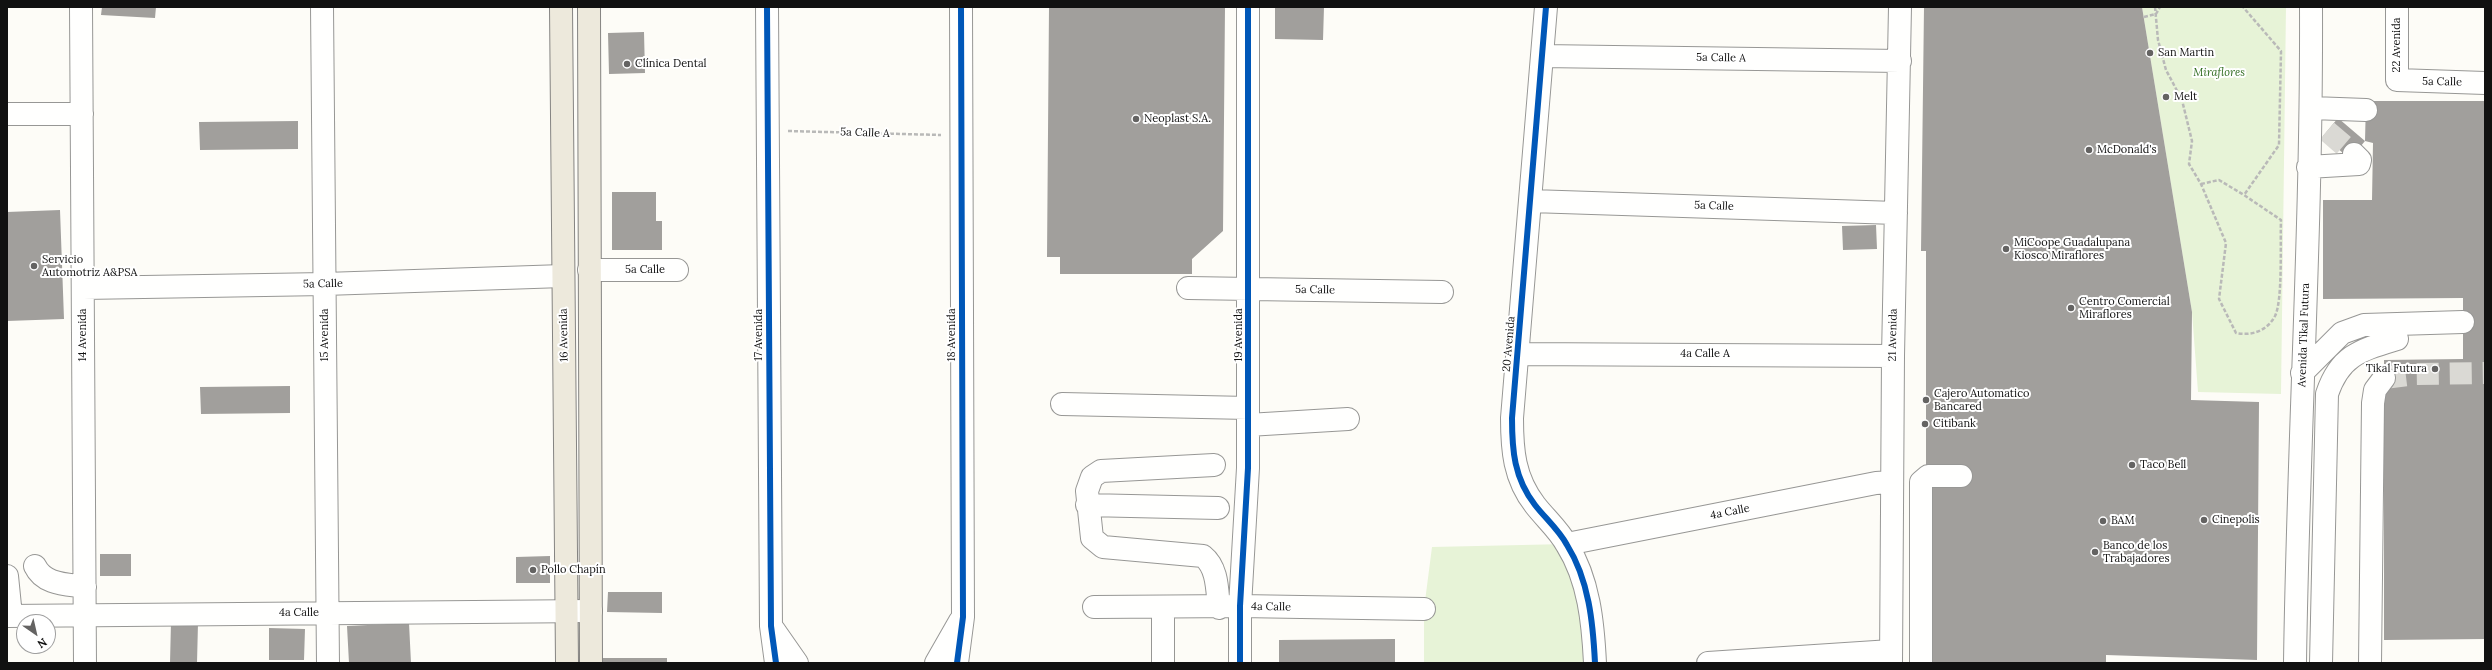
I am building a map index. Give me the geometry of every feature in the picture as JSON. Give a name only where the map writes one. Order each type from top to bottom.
[{"type":"main road","name":"16 Avenida","points":[[561,7],[567,663]]},
{"type":"main road","points":[[589,7],[591,663]]},
{"type":"street","name":"14 Avenida","points":[[81,7],[85,663]]},
{"type":"street","name":"15 Avenida","points":[[322,7],[328,663]]},
{"type":"street","name":"17 Avenida","points":[[766,7],[771,626],[776,663]]},
{"type":"street","name":"18 Avenida","points":[[957,663],[962,617],[961,7]]},
{"type":"street","name":"19 Avenida","points":[[1240,663],[1240,606],[1247,510],[1249,289],[1248,7]]},
{"type":"street","name":"20 Avenida","points":[[1546,7],[1518,354],[1512,451],[1518,477],[1534,504],[1567,544],[1581,576],[1588,601],[1595,663]]},
{"type":"street","name":"21 Avenida","points":[[1891,657],[1893,356],[1900,7]]},
{"type":"street","name":"Avenida Tikal Futura","points":[[2295,663],[2297,510],[2308,167],[2317,120],[2311,7]]},
{"type":"street","name":"22 Avenida","points":[[2397,7],[2396,77],[2400,81]]},
{"type":"street","name":"5a Calle A","points":[[1542,56],[1900,61]]},
{"type":"street","name":"5a Calle","points":[[2400,81],[2485,83]]},
{"type":"street","points":[[2317,120],[2366,110]]},
{"type":"street","points":[[7,114],[82,114]]},
{"type":"street","points":[[2308,167],[2359,164],[2360,160],[2354,154]]},
{"type":"street","name":"5a Calle","points":[[1531,201],[1896,213]]},
{"type":"street","name":"5a Calle","points":[[589,270],[677,270]]},
{"type":"street","name":"5a Calle","points":[[83,288],[325,284],[563,276]]},
{"type":"street","name":"5a Calle","points":[[1188,288],[1442,292]]},
{"type":"street","points":[[2302,373],[2342,333],[2364,325],[2463,322]]},
{"type":"street","points":[[2321,663],[2327,394],[2332,378],[2344,364],[2360,350],[2397,339]]},
{"type":"street","name":"4a Calle A","points":[[1518,354],[1893,356]]},
{"type":"street","points":[[2370,663],[2372,403],[2375,390],[2384,378]]},
{"type":"street","points":[[1062,404],[1248,416],[1348,418]]},
{"type":"street","points":[[1214,465],[1101,471],[1092,477],[1089,484],[1087,505],[1092,538],[1103,547],[1203,556],[1212,567],[1216,577],[1219,608]]},
{"type":"street","points":[[1921,663],[1921,482],[1928,476],[1961,476]]},
{"type":"street","name":"4a Calle","points":[[1567,544],[1876,483],[1892,482]]},
{"type":"street","points":[[2334,663],[2338,483]]},
{"type":"street","points":[[1087,505],[1218,508]]},
{"type":"street","points":[[34,566],[45,579],[60,584],[85,587]]},
{"type":"street","points":[[7,576],[9,616]]},
{"type":"street","name":"4a Calle","points":[[1094,607],[1219,608],[1240,606],[1424,610]]},
{"type":"street","points":[[1163,607],[1163,663]]},
{"type":"street","name":"4a Calle","points":[[9,616],[567,610],[591,611]]},
{"type":"street","points":[[936,663],[962,617]]},
{"type":"street","points":[[771,626],[797,663]]},
{"type":"street","points":[[1708,663],[1891,657]]},
{"type":"path","points":[[2155,7],[2158,40],[2164,62],[2182,100],[2192,140],[2189,164],[2201,184],[2226,243],[2220,299],[2236,333],[2250,336],[2263,329],[2275,316],[2280,286],[2281,220],[2244,194],[2219,180],[2201,184]]},
{"type":"path","points":[[2144,17],[2156,14],[2160,7]]},
{"type":"path","points":[[2243,7],[2281,51],[2279,145],[2244,194]]},
{"type":"green space","name":"Miraflores","points":[[2142,7],[2286,7],[2281,394],[2198,392],[2192,312]]},
{"type":"green space","points":[[1567,544],[1594,663],[1424,663],[1424,609],[1432,547]]},
{"type":"building","points":[[102,7],[156,7],[155,18],[101,15]]},
{"type":"building","name":"Neoplast S.A.","points":[[1049,7],[1225,7],[1223,231],[1192,259],[1192,274],[1060,274],[1060,257],[1047,257]]},
{"type":"building","points":[[1275,7],[1324,7],[1323,40],[1275,39]]},
{"type":"building","points":[[1924,7],[2142,7],[2192,312],[2191,400],[2259,402],[2257,660],[2106,655],[2106,663],[1926,663],[1926,251],[1921,251]]},
{"type":"building","points":[[644,32],[645,73],[609,74],[608,33]]},
{"type":"building","name":"Tikal Futura","points":[[2366,101],[2485,101],[2485,639],[2384,640],[2384,360],[2463,359],[2463,298],[2323,299],[2323,200],[2372,200],[2373,143],[2365,141]]},
{"type":"building","points":[[2338,118],[2365,141],[2350,159],[2323,136]]},
{"type":"building","points":[[298,121],[298,149],[200,150],[199,122]]},
{"type":"building","points":[[612,192],[656,192],[656,221],[662,221],[662,250],[612,250]]},
{"type":"building","name":"Servicio Automotriz A&PSA","points":[[60,210],[64,319],[7,321],[7,212]]},
{"type":"building","points":[[1876,225],[1877,249],[1843,250],[1842,226]]},
{"type":"building","points":[[290,386],[290,413],[201,414],[200,387]]},
{"type":"building","points":[[100,554],[131,554],[131,576],[100,576]]},
{"type":"building","name":"Pollo Chapín","points":[[550,556],[550,583],[516,583],[516,557]]},
{"type":"building","points":[[608,592],[662,592],[662,613],[607,612]]},
{"type":"building","points":[[171,622],[198,623],[197,663],[170,663]]},
{"type":"building","points":[[409,623],[411,663],[349,663],[347,626]]},
{"type":"building","points":[[269,628],[305,629],[304,660],[269,660]]},
{"type":"building","points":[[1395,639],[1395,663],[1279,663],[1279,640]]},
{"type":"building","points":[[603,658],[667,658],[667,663],[603,663]]},
{"type":"tunnel","points":[[2327,131],[2354,154]]},
{"type":"tunnel","points":[[2384,378],[2416,374],[2485,373]]},
{"type":"cycle path","points":[[767,7],[771,626],[776,663]]},
{"type":"cycle path","points":[[957,663],[963,617],[961,7]]},
{"type":"cycle path","points":[[1240,663],[1240,606],[1248,468],[1248,7]]},
{"type":"cycle path","points":[[1546,7],[1512,418],[1513,441],[1518,474],[1528,495],[1564,540],[1580,573],[1585,587],[1591,617],[1595,663]]},
{"type":"place","name":"San Martin","points":[[2150,53]]},
{"type":"place","name":"Clínica Dental","points":[[627,64]]},
{"type":"place","name":"Melt","points":[[2166,97]]},
{"type":"place","name":"Neoplast S.A.","points":[[1136,119]]},
{"type":"place","name":"McDonald's","points":[[2089,150]]},
{"type":"place","name":"MiCoope Guadalupana Kiosco Miraflores","points":[[2006,249]]},
{"type":"place","name":"Servicio Automotriz A&PSA","points":[[34,266]]},
{"type":"place","name":"Centro Comercial Miraflores","points":[[2071,308]]},
{"type":"place","name":"Tikal Futura","points":[[2435,369]]},
{"type":"place","name":"Cajero Automatico Bancared","points":[[1926,400]]},
{"type":"place","name":"Citibank","points":[[1925,424]]},
{"type":"place","name":"Taco Bell","points":[[2132,465]]},
{"type":"place","name":"Cinepolis","points":[[2204,520]]},
{"type":"place","name":"BAM","points":[[2103,521]]},
{"type":"place","name":"Banco de los Trabajadores","points":[[2095,552]]},
{"type":"place","name":"Pollo Chapín","points":[[533,570]]}]
